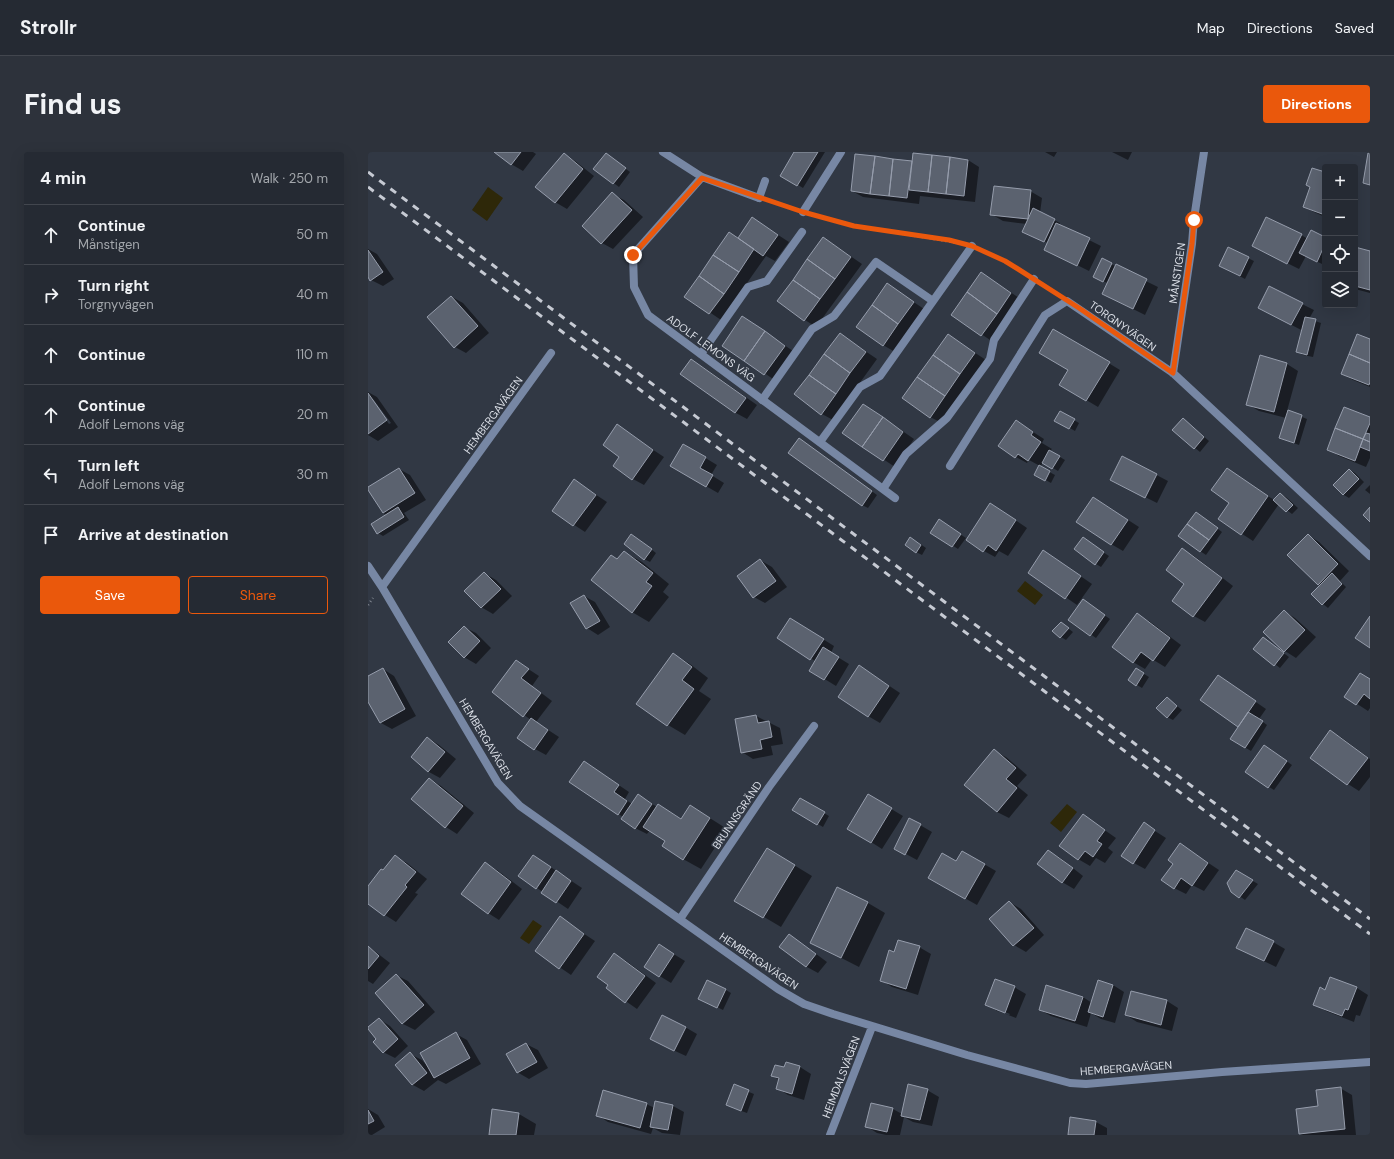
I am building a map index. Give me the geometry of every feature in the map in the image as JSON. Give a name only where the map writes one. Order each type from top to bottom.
[{"type":"street","points":[[803,212],[841,152]]},
{"type":"street","name":"MÅNSTIGEN","points":[[1173,373],[1204,152]]},
{"type":"street","points":[[668,153],[702,178],[759,198],[765,181]]},
{"type":"street","name":"ADOLF LEMONS VÄG","points":[[702,178],[633,255],[634,287],[648,315],[895,498]]},
{"type":"street","points":[[701,354],[748,286],[767,281],[802,232]]},
{"type":"street","points":[[820,442],[860,387],[880,376],[972,246]]},
{"type":"street","points":[[762,400],[812,329],[834,316],[876,262],[933,301]]},
{"type":"street","points":[[883,489],[906,454],[947,418],[990,359],[994,340],[1034,280]]},
{"type":"street","points":[[950,466],[1045,315],[1068,301]]},
{"type":"street","name":"TORGNYVÄGEN","points":[[1068,301],[1173,373],[1370,556]]},
{"type":"street","name":"HEMBERGAVÄGEN","points":[[382,587],[551,353]]},
{"type":"street","name":"HEMBERGAVÄGEN","points":[[368,566],[382,587],[498,783],[520,806],[784,993],[804,1004],[872,1027],[1045,1076],[1086,1084],[1222,1072],[1370,1062]]},
{"type":"street","name":"BRUNNSGRÄND","points":[[680,919],[769,787],[814,726]]},
{"type":"street","name":"HEIMDALSVÄGEN","points":[[830,1135],[872,1027]]},
{"type":"path","points":[[759,198],[854,226],[949,240],[972,246],[1005,261],[1068,301]]},
{"type":"shaded area","points":[[488,187],[503,198],[487,221],[472,210]]},
{"type":"shaded area","points":[[1025,581],[1043,595],[1035,605],[1017,591]]},
{"type":"shaded area","points":[[1067,804],[1077,812],[1061,832],[1050,823]]},
{"type":"shaded area","points":[[533,920],[542,926],[529,944],[520,938]]},
{"type":"building","points":[[494,152],[521,152],[511,165]]},
{"type":"building","points":[[794,152],[818,152],[797,186],[780,176]]},
{"type":"building","points":[[564,153],[583,169],[555,203],[535,187]]},
{"type":"building","points":[[606,153],[626,168],[613,184],[593,169]]},
{"type":"building","points":[[913,153],[932,155],[928,192],[909,190]]},
{"type":"building","points":[[1368,153],[1370,153],[1370,185],[1363,183]]},
{"type":"building","points":[[855,154],[875,156],[870,194],[851,191]]},
{"type":"building","points":[[932,155],[950,157],[946,194],[928,192]]},
{"type":"building","points":[[875,156],[893,159],[889,196],[870,194]]},
{"type":"building","points":[[950,157],[968,160],[964,196],[946,194]]},
{"type":"building","points":[[893,159],[912,161],[907,198],[889,196]]},
{"type":"building","points":[[1312,168],[1322,171],[1322,214],[1303,207],[1310,187],[1306,185]]},
{"type":"building","points":[[994,186],[1031,190],[1028,219],[990,215]]},
{"type":"building","points":[[612,192],[632,210],[601,244],[582,226]]},
{"type":"building","points":[[1033,208],[1055,219],[1044,242],[1022,232]]},
{"type":"building","points":[[752,217],[778,235],[763,256],[738,238]]},
{"type":"building","points":[[1266,217],[1302,234],[1287,264],[1252,246]]},
{"type":"building","points":[[1056,223],[1090,238],[1077,266],[1044,250]]},
{"type":"building","points":[[1311,230],[1322,236],[1322,251],[1317,262],[1299,253]]},
{"type":"building","points":[[729,232],[754,249],[739,272],[713,255]]},
{"type":"building","points":[[823,237],[851,257],[835,279],[807,259]]},
{"type":"building","points":[[1228,247],[1249,257],[1240,276],[1219,266]]},
{"type":"building","points":[[1358,248],[1370,251],[1370,290],[1358,287]]},
{"type":"building","points":[[368,250],[383,272],[370,281],[368,277]]},
{"type":"building","points":[[713,255],[739,272],[724,294],[699,276]]},
{"type":"building","points":[[1102,258],[1112,263],[1103,282],[1093,277]]},
{"type":"building","points":[[807,259],[835,279],[820,299],[793,280]]},
{"type":"building","points":[[1116,264],[1147,279],[1133,309],[1102,294]]},
{"type":"building","points":[[981,272],[1011,293],[997,314],[967,292]]},
{"type":"building","points":[[699,276],[724,294],[709,314],[684,297]]},
{"type":"building","points":[[793,280],[820,299],[804,321],[777,301]]},
{"type":"building","points":[[887,283],[914,302],[898,324],[872,305]]},
{"type":"building","points":[[1269,286],[1303,303],[1291,325],[1258,308]]},
{"type":"building","points":[[967,292],[997,314],[981,336],[951,315]]},
{"type":"building","points":[[451,296],[478,326],[454,348],[427,317]]},
{"type":"building","points":[[872,305],[898,324],[883,346],[856,327]]},
{"type":"building","points":[[742,316],[765,331],[744,361],[722,346]]},
{"type":"building","points":[[1305,317],[1316,319],[1307,355],[1296,352]]},
{"type":"building","points":[[1053,329],[1110,362],[1086,401],[1059,385],[1068,370],[1039,353]]},
{"type":"building","points":[[765,331],[785,346],[764,375],[744,361]]},
{"type":"building","points":[[840,333],[866,352],[850,373],[824,354]]},
{"type":"building","points":[[948,334],[975,353],[960,374],[933,355]]},
{"type":"building","points":[[1357,334],[1370,339],[1370,363],[1349,354]]},
{"type":"building","points":[[824,354],[850,373],[836,394],[809,375]]},
{"type":"building","points":[[1349,354],[1370,363],[1369,385],[1341,374]]},
{"type":"building","points":[[933,355],[960,374],[945,396],[917,377]]},
{"type":"building","points":[[1260,355],[1287,363],[1274,412],[1246,405]]},
{"type":"building","points":[[691,359],[746,398],[735,413],[680,374]]},
{"type":"building","points":[[809,375],[836,394],[821,415],[794,394]]},
{"type":"building","points":[[917,377],[945,396],[930,418],[902,398]]},
{"type":"building","points":[[368,393],[387,420],[368,434]]},
{"type":"building","points":[[863,404],[883,417],[862,447],[842,433]]},
{"type":"building","points":[[1344,407],[1370,417],[1370,423],[1363,439],[1335,428]]},
{"type":"building","points":[[1288,410],[1302,415],[1294,443],[1279,438]]},
{"type":"building","points":[[1060,411],[1075,419],[1069,429],[1054,421]]},
{"type":"building","points":[[883,417],[903,432],[883,461],[862,447]]},
{"type":"building","points":[[1183,418],[1204,437],[1194,449],[1172,430]]},
{"type":"building","points":[[1016,420],[1033,432],[1031,435],[1041,442],[1028,461],[1018,454],[1015,458],[998,446]]},
{"type":"building","points":[[617,424],[653,450],[632,480],[613,466],[619,457],[603,445]]},
{"type":"building","points":[[1335,428],[1363,439],[1355,461],[1327,450]]},
{"type":"building","points":[[1366,433],[1370,434],[1370,442],[1363,439]]},
{"type":"building","points":[[799,438],[872,491],[862,506],[788,453]]},
{"type":"building","points":[[1363,439],[1370,442],[1370,451],[1360,447]]},
{"type":"building","points":[[683,444],[706,457],[700,468],[713,475],[706,487],[670,466]]},
{"type":"building","points":[[1049,450],[1060,456],[1052,469],[1042,463]]},
{"type":"building","points":[[1122,456],[1157,474],[1145,498],[1110,480]]},
{"type":"building","points":[[1039,465],[1050,471],[1045,481],[1034,475]]},
{"type":"building","points":[[399,468],[415,493],[383,513],[368,490],[368,487]]},
{"type":"building","points":[[1227,468],[1268,496],[1241,535],[1218,519],[1229,503],[1211,490]]},
{"type":"building","points":[[1349,469],[1359,479],[1343,495],[1333,485]]},
{"type":"building","points":[[574,479],[596,495],[573,526],[552,511]]},
{"type":"building","points":[[1280,493],[1293,505],[1286,512],[1273,500]]},
{"type":"building","points":[[1093,497],[1128,520],[1111,545],[1076,522]]},
{"type":"building","points":[[990,503],[1016,520],[996,551],[988,545],[983,552],[966,540]]},
{"type":"building","points":[[398,507],[404,517],[377,534],[371,524]]},
{"type":"building","points":[[1370,507],[1370,522],[1363,515]]},
{"type":"building","points":[[1196,512],[1218,528],[1209,540],[1187,524]]},
{"type":"building","points":[[939,519],[961,534],[952,547],[930,533]]},
{"type":"building","points":[[1187,524],[1209,540],[1200,552],[1178,536]]},
{"type":"building","points":[[631,534],[652,549],[644,560],[624,544]]},
{"type":"building","points":[[1308,534],[1338,564],[1318,585],[1287,555]]},
{"type":"building","points":[[910,537],[921,545],[916,553],[905,545]]},
{"type":"building","points":[[1083,537],[1104,552],[1095,565],[1074,549]]},
{"type":"building","points":[[1182,548],[1222,578],[1193,617],[1172,601],[1184,584],[1166,570]]},
{"type":"building","points":[[1043,550],[1081,576],[1065,599],[1028,573]]},
{"type":"building","points":[[624,551],[653,573],[646,582],[652,586],[632,613],[591,580],[611,555],[617,559]]},
{"type":"building","points":[[760,559],[776,581],[753,598],[737,576]]},
{"type":"building","points":[[484,572],[501,589],[481,608],[464,591]]},
{"type":"building","points":[[1332,573],[1342,584],[1322,605],[1311,594]]},
{"type":"building","points":[[584,595],[600,621],[586,629],[570,603]]},
{"type":"building","points":[[1083,599],[1105,615],[1090,636],[1068,620]]},
{"type":"building","points":[[1284,610],[1305,630],[1284,652],[1263,632]]},
{"type":"building","points":[[1137,613],[1170,638],[1153,661],[1141,652],[1133,663],[1112,647]]},
{"type":"building","points":[[1370,616],[1370,648],[1355,638]]},
{"type":"building","points":[[790,618],[824,639],[810,660],[777,638]]},
{"type":"building","points":[[1061,622],[1069,628],[1060,638],[1052,631]]},
{"type":"building","points":[[464,626],[480,641],[464,658],[448,642]]},
{"type":"building","points":[[1263,637],[1284,653],[1274,666],[1253,649]]},
{"type":"building","points":[[823,647],[839,657],[824,680],[809,671]]},
{"type":"building","points":[[673,653],[692,667],[682,680],[694,689],[667,726],[636,704]]},
{"type":"building","points":[[516,660],[529,669],[521,678],[541,693],[523,717],[492,692]]},
{"type":"building","points":[[859,665],[889,686],[868,717],[838,697]]},
{"type":"building","points":[[383,668],[405,709],[380,723],[368,702],[368,676]]},
{"type":"building","points":[[1136,668],[1144,673],[1136,686],[1128,680]]},
{"type":"building","points":[[1360,673],[1370,679],[1370,699],[1364,694],[1356,705],[1344,697]]},
{"type":"building","points":[[1218,675],[1256,701],[1238,727],[1200,700]]},
{"type":"building","points":[[1167,697],[1177,706],[1167,718],[1156,708]]},
{"type":"building","points":[[1248,712],[1263,721],[1245,748],[1230,739]]},
{"type":"building","points":[[756,715],[758,723],[769,721],[772,737],[760,740],[762,749],[741,753],[735,719]]},
{"type":"building","points":[[531,718],[548,730],[534,750],[517,738]]},
{"type":"building","points":[[1330,730],[1368,758],[1347,785],[1310,758]]},
{"type":"building","points":[[427,737],[445,752],[428,772],[411,757]]},
{"type":"building","points":[[1264,745],[1287,761],[1268,788],[1245,772]]},
{"type":"building","points":[[994,749],[1016,768],[1006,779],[1017,788],[997,812],[964,785]]},
{"type":"building","points":[[584,761],[619,785],[614,792],[627,801],[618,815],[569,782]]},
{"type":"building","points":[[429,778],[463,806],[445,828],[411,799]]},
{"type":"building","points":[[638,794],[652,804],[635,829],[621,819]]},
{"type":"building","points":[[868,794],[892,808],[871,843],[847,829]]},
{"type":"building","points":[[800,798],[825,812],[817,825],[792,810]]},
{"type":"building","points":[[658,804],[681,819],[690,805],[710,818],[683,860],[662,846],[665,841],[643,827]]},
{"type":"building","points":[[1083,814],[1105,830],[1097,841],[1102,844],[1093,857],[1085,851],[1078,860],[1059,846]]},
{"type":"building","points":[[909,818],[921,824],[905,855],[894,849]]},
{"type":"building","points":[[1144,822],[1155,830],[1133,864],[1121,856]]},
{"type":"building","points":[[1180,843],[1208,863],[1192,886],[1181,878],[1174,889],[1161,880],[1173,864],[1168,860]]},
{"type":"building","points":[[767,848],[795,865],[763,918],[734,901]]},
{"type":"building","points":[[1048,850],[1073,868],[1062,883],[1037,864]]},
{"type":"building","points":[[962,851],[985,864],[965,899],[928,878],[942,853],[956,861]]},
{"type":"building","points":[[395,855],[416,872],[405,885],[407,887],[384,916],[368,904],[368,886],[381,869],[383,870]]},
{"type":"building","points":[[533,855],[551,867],[536,889],[518,876]]},
{"type":"building","points":[[485,862],[511,882],[488,914],[461,894]]},
{"type":"building","points":[[556,870],[571,881],[556,903],[541,893]]},
{"type":"building","points":[[1236,870],[1253,880],[1239,898],[1231,892],[1227,883]]},
{"type":"building","points":[[837,887],[868,902],[841,958],[810,943]]},
{"type":"building","points":[[1009,901],[1034,928],[1013,946],[989,919]]},
{"type":"building","points":[[560,916],[584,934],[559,969],[535,951]]},
{"type":"building","points":[[1246,928],[1274,941],[1264,961],[1236,948]]},
{"type":"building","points":[[789,934],[816,954],[806,967],[779,947]]},
{"type":"building","points":[[898,940],[920,946],[906,989],[880,981],[889,950],[894,952]]},
{"type":"building","points":[[659,944],[674,954],[659,977],[644,967]]},
{"type":"building","points":[[368,946],[379,956],[368,969]]},
{"type":"building","points":[[614,953],[645,976],[625,1003],[606,988],[608,985],[597,977]]},
{"type":"building","points":[[396,974],[424,1005],[402,1024],[375,993]]},
{"type":"building","points":[[1330,977],[1357,987],[1348,1010],[1345,1009],[1342,1016],[1313,1005],[1320,987],[1325,990]]},
{"type":"building","points":[[995,979],[1015,986],[1005,1013],[985,1005]]},
{"type":"building","points":[[707,980],[726,989],[717,1008],[698,999]]},
{"type":"building","points":[[1098,980],[1113,985],[1103,1017],[1088,1012]]},
{"type":"building","points":[[1046,985],[1083,997],[1075,1021],[1039,1010]]},
{"type":"building","points":[[1131,991],[1167,1000],[1161,1025],[1125,1015]]},
{"type":"building","points":[[662,1015],[686,1027],[674,1051],[650,1039]]},
{"type":"building","points":[[379,1018],[398,1039],[383,1053],[373,1042],[376,1039],[368,1029],[368,1027]]},
{"type":"building","points":[[456,1032],[470,1058],[434,1078],[420,1053]]},
{"type":"building","points":[[526,1043],[537,1062],[517,1073],[506,1054]]},
{"type":"building","points":[[410,1052],[427,1073],[412,1085],[395,1065]]},
{"type":"building","points":[[786,1062],[800,1066],[792,1094],[776,1089],[779,1078],[771,1076],[775,1065],[784,1067]]},
{"type":"building","points":[[734,1084],[749,1090],[741,1111],[726,1105]]},
{"type":"building","points":[[908,1084],[928,1089],[920,1120],[901,1116]]},
{"type":"building","points":[[1341,1087],[1345,1129],[1299,1134],[1296,1109],[1318,1106],[1316,1090]]},
{"type":"building","points":[[603,1090],[647,1103],[640,1128],[596,1116]]},
{"type":"building","points":[[655,1101],[673,1105],[668,1130],[650,1127]]},
{"type":"building","points":[[871,1103],[893,1108],[887,1132],[865,1127]]},
{"type":"building","points":[[492,1109],[519,1113],[516,1135],[489,1135]]},
{"type":"building","points":[[368,1110],[374,1121],[368,1124]]},
{"type":"building","points":[[1070,1117],[1096,1121],[1094,1135],[1068,1135]]},
{"type":"railway","points":[[368,172],[1370,919]]},
{"type":"railway","points":[[368,187],[1370,934]]},
{"type":"route","points":[[633,255],[702,178],[803,212],[854,226],[949,240],[972,246],[1005,261],[1018,269],[1079,308],[1173,373],[1192,244],[1194,220]]}]
